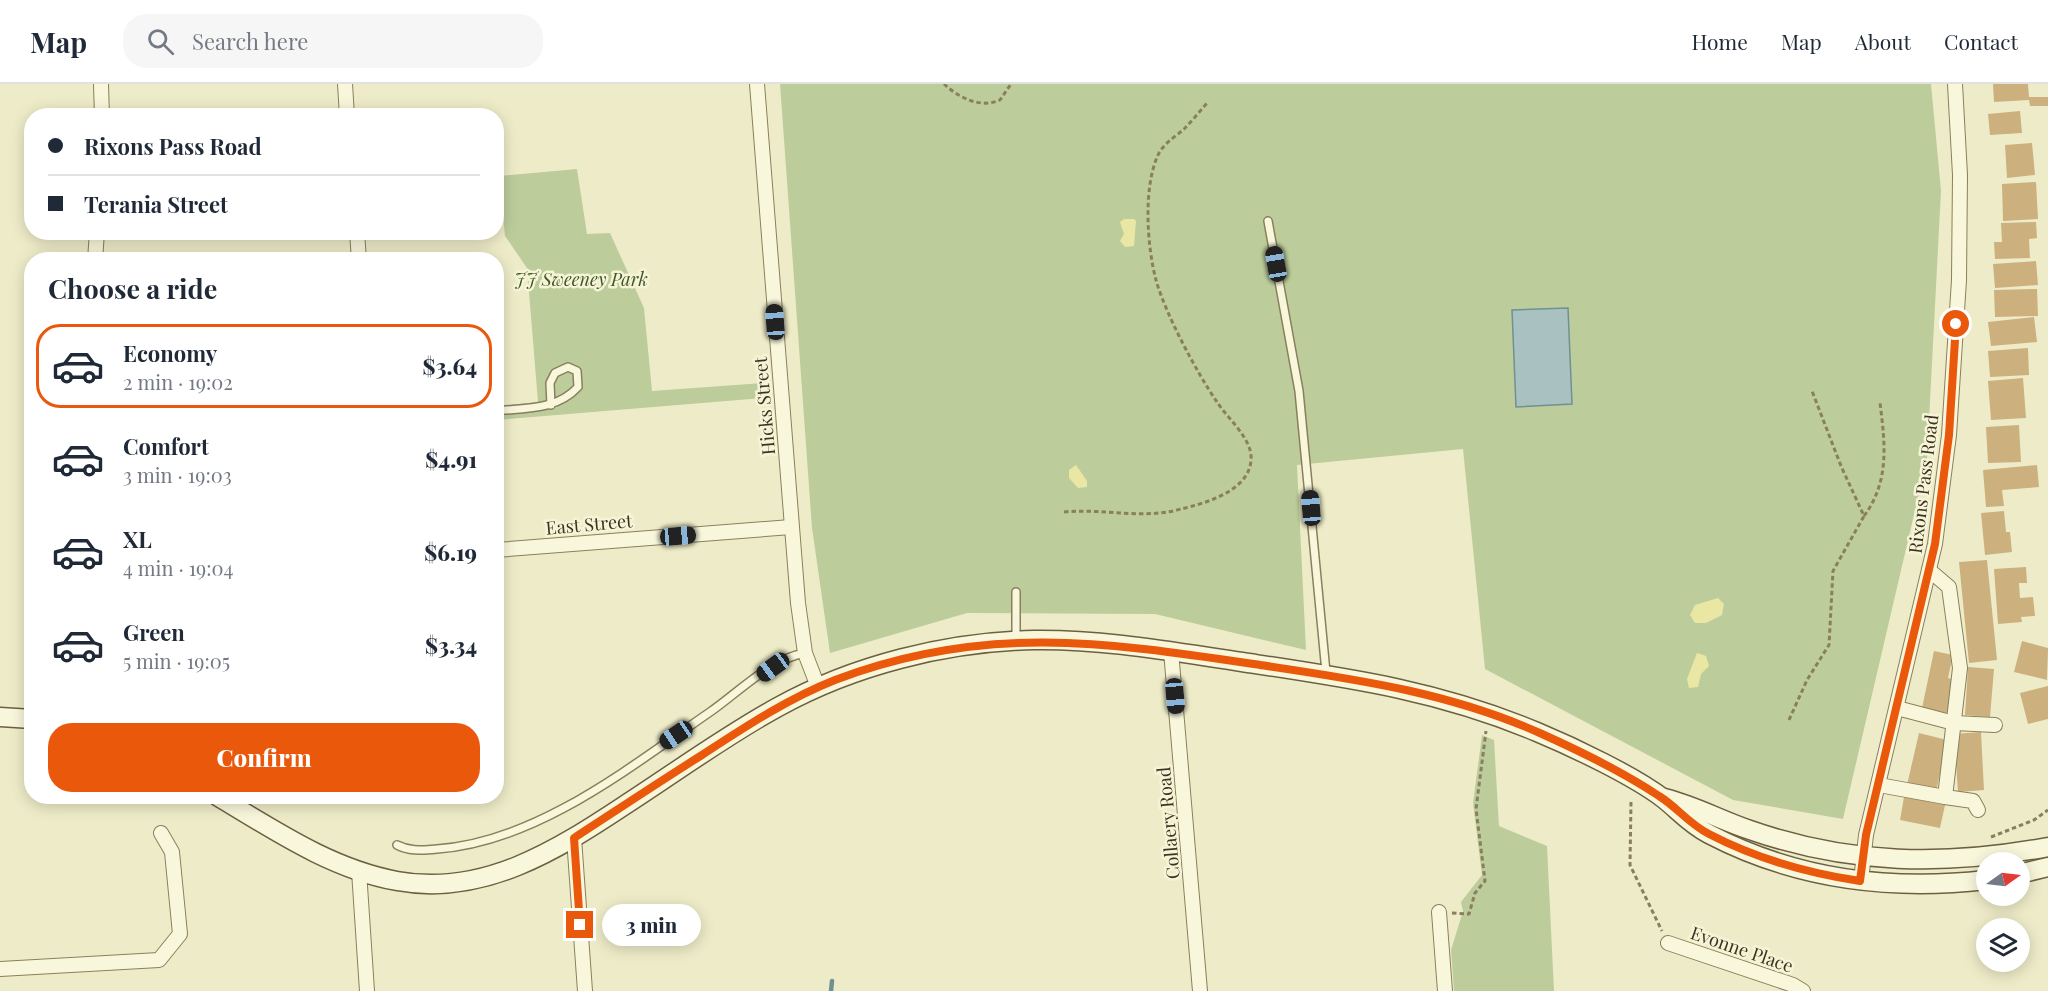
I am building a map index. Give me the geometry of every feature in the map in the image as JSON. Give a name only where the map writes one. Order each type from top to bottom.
[{"type":"main road","points":[[231,804],[324,857],[358,871],[406,882],[453,884],[506,871],[543,856],[750,724],[818,687],[878,666],[931,652],[1016,641],[1067,641],[1171,651],[1410,689],[1491,713],[1542,734],[1662,797],[1697,807],[1750,830],[1809,846],[1889,860],[1951,860],[2048,847]]},
{"type":"main road","points":[[0,717],[24,718]]},
{"type":"main road","points":[[1662,797],[1687,821],[1745,850],[1789,867],[1860,881],[1943,885],[1976,881]]},
{"type":"main road","points":[[2030,871],[2048,867]]},
{"type":"street","points":[[101,84],[102,108]]},
{"type":"street","points":[[345,84],[346,108]]},
{"type":"street","name":"Hicks Street","points":[[757,84],[791,526],[805,653],[818,687]]},
{"type":"street","name":"Rixons Pass Road","points":[[1860,881],[1863,856],[1879,784],[1935,544],[1949,435],[1959,280],[1960,175],[1955,84]]},
{"type":"street","name":"East Street","points":[[504,549],[791,526]]},
{"type":"street","points":[[1929,570],[1949,587],[1959,668],[1944,797]]},
{"type":"street","name":"Collaery Road","points":[[1171,651],[1200,991]]},
{"type":"street","points":[[1898,708],[1954,723],[1995,725]]},
{"type":"street","points":[[1879,784],[1973,801],[1978,810]]},
{"type":"street","points":[[0,969],[159,960],[180,934],[172,852],[161,833]]},
{"type":"street","points":[[574,838],[585,991]]},
{"type":"street","points":[[358,871],[367,991]]},
{"type":"street","points":[[1439,912],[1445,991]]},
{"type":"street","name":"Evonne Place","points":[[1668,943],[1793,985],[1803,991]]},
{"type":"lane","points":[[1268,221],[1299,391],[1326,675]]},
{"type":"lane","points":[[504,410],[550,405],[569,397],[578,387],[577,371],[568,367],[555,373],[550,383],[550,405]]},
{"type":"lane","points":[[1016,592],[1016,641]]},
{"type":"lane","points":[[397,845],[417,851],[482,843],[545,817],[646,755],[788,656],[805,653]]},
{"type":"path","points":[[944,84],[957,95],[985,103],[1000,100],[1011,84]]},
{"type":"path","points":[[1064,512],[1085,510],[1152,515],[1180,510],[1217,498],[1232,489],[1250,466],[1249,448],[1204,382],[1156,282],[1152,262],[1149,196],[1153,169],[1159,152],[1208,102]]},
{"type":"path","points":[[1812,391],[1864,516]]},
{"type":"path","points":[[1788,720],[1828,645],[1833,571],[1864,516],[1876,500],[1885,463],[1880,403]]},
{"type":"path","points":[[1439,912],[1468,914],[1475,893],[1485,881],[1476,809],[1486,731]]},
{"type":"path","points":[[1631,802],[1630,865],[1668,943]]},
{"type":"path","points":[[1988,838],[2034,820],[2048,810]]},
{"type":"green space","points":[[780,84],[1931,84],[1941,191],[1927,459],[1843,819],[1733,800],[1485,669],[1463,449],[1297,465],[1306,650],[1155,614],[967,613],[830,653],[812,528]]},
{"type":"green space","name":"JJ Sweeney Park","points":[[577,169],[587,234],[610,233],[644,308],[652,391],[763,383],[763,398],[504,419],[504,405],[538,402],[527,268],[505,236],[504,176]]},
{"type":"green space","points":[[1482,735],[1494,740],[1499,826],[1547,846],[1554,991],[1454,991],[1451,950],[1463,911],[1461,902],[1482,875],[1473,803]]},
{"type":"sand","points":[[1124,219],[1136,221],[1134,246],[1125,247],[1120,241],[1124,234],[1120,222]]},
{"type":"sand","points":[[1076,465],[1087,481],[1087,487],[1078,488],[1069,478],[1069,470]]},
{"type":"sand","points":[[1718,598],[1724,604],[1722,615],[1706,623],[1695,623],[1690,615],[1695,605]]},
{"type":"sand","points":[[1697,653],[1706,656],[1709,666],[1701,674],[1698,687],[1689,688],[1687,679]]},
{"type":"water","points":[[1568,308],[1572,404],[1516,407],[1512,310]]},
{"type":"building","points":[[1993,84],[2028,84],[2029,97],[2048,97],[2048,106],[2030,106],[2029,100],[1994,102]]},
{"type":"building","points":[[2020,111],[2022,133],[1990,135],[1988,114]]},
{"type":"building","points":[[2032,143],[2035,175],[2007,178],[2005,145]]},
{"type":"building","points":[[2036,182],[2038,219],[2003,221],[2002,184]]},
{"type":"building","points":[[2036,222],[2037,238],[2029,239],[2030,258],[1995,259],[1994,242],[2002,242],[2001,223]]},
{"type":"building","points":[[2036,261],[2038,285],[1995,288],[1993,264]]},
{"type":"building","points":[[2037,289],[2038,316],[1995,317],[1994,290]]},
{"type":"building","points":[[2034,317],[2037,342],[1991,346],[1988,322]]},
{"type":"building","points":[[2028,348],[2029,375],[1990,377],[1988,351]]},
{"type":"building","points":[[2023,378],[2026,418],[1991,420],[1988,381]]},
{"type":"building","points":[[2019,425],[2021,462],[1988,463],[1986,427]]},
{"type":"building","points":[[2037,465],[2039,487],[2002,490],[2004,506],[1986,507],[1983,470]]},
{"type":"building","points":[[2004,511],[2006,532],[2010,532],[2012,552],[1985,555],[1981,513]]},
{"type":"building","points":[[1987,560],[1997,660],[1969,663],[1959,562]]},
{"type":"building","points":[[2026,567],[2027,583],[2019,583],[2020,598],[2033,597],[2035,616],[2021,617],[2022,622],[1998,624],[1994,569]]},
{"type":"building","points":[[2022,641],[2048,648],[2047,680],[2014,672]]},
{"type":"building","points":[[1934,651],[1953,655],[1948,678],[1955,680],[1948,713],[1922,708]]},
{"type":"building","points":[[1968,667],[1994,669],[1990,717],[1965,715]]},
{"type":"building","points":[[2048,686],[2048,719],[2028,724],[2020,693]]},
{"type":"building","points":[[1981,732],[1984,790],[1958,792],[1954,734]]},
{"type":"building","points":[[1919,733],[1947,740],[1936,792],[1907,785]]},
{"type":"building","points":[[1904,797],[1945,805],[1940,828],[1900,820]]},
{"type":"waterway","points":[[831,991],[832,981]]},
{"type":"route","points":[[580,925],[574,838],[775,708],[840,678],[931,652],[964,646],[1036,640],[1171,651],[1374,682],[1441,697],[1491,713],[1591,758],[1662,797],[1687,821],[1708,834],[1789,867],[1860,881],[1866,835],[1898,708],[1935,544],[1949,435],[1956,324]]}]
